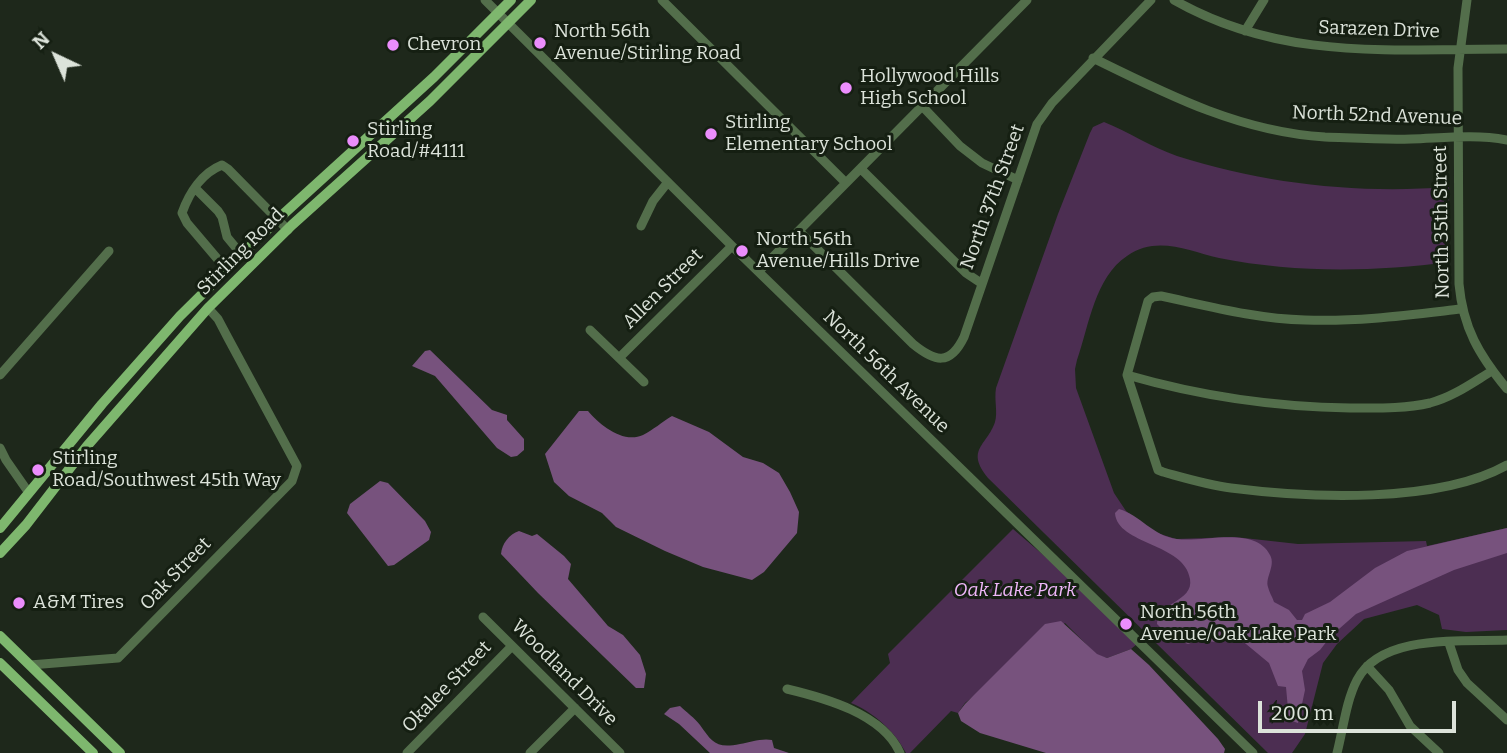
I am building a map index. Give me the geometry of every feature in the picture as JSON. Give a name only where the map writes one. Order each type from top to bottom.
[{"type":"main road","name":"Stirling Road","points":[[0,528],[81,429],[180,316],[278,219],[434,77],[511,0]]},
{"type":"main road","name":"Stirling Road","points":[[0,553],[26,525],[81,454],[208,308],[288,230],[430,101],[531,0]]},
{"type":"main road","points":[[81,429],[77,446],[81,454]]},
{"type":"main road","points":[[0,636],[120,753]]},
{"type":"main road","points":[[0,663],[93,753]]},
{"type":"street","name":"North 56th Avenue","points":[[485,0],[732,246],[1253,753]]},
{"type":"street","points":[[662,0],[846,183]]},
{"type":"street","points":[[759,271],[1027,0]]},
{"type":"street","name":"North 37th Street","points":[[799,231],[913,344],[929,357],[948,357],[958,349],[964,337],[1037,124],[1052,103],[1093,58],[1151,0]]},
{"type":"street","name":"Sarazen Drive","points":[[1174,0],[1245,31],[1286,42],[1325,48],[1367,51],[1507,49]]},
{"type":"street","points":[[1245,31],[1264,0]]},
{"type":"street","name":"North 35th Street","points":[[1467,0],[1460,49],[1458,136],[1461,309],[1472,340],[1507,389]]},
{"type":"street","name":"North 52nd Avenue","points":[[1093,58],[1208,112],[1266,129],[1322,136],[1408,139],[1458,136],[1507,140]]},
{"type":"street","points":[[922,106],[960,146],[982,163],[1018,180]]},
{"type":"street","points":[[226,269],[187,223],[182,213],[195,188],[207,175],[222,165],[288,230]]},
{"type":"street","points":[[861,169],[966,273],[981,283]]},
{"type":"street","points":[[641,226],[653,201],[668,182]]},
{"type":"street","points":[[195,188],[218,211],[227,237],[242,254]]},
{"type":"street","name":"Allen Street","points":[[619,358],[732,246]]},
{"type":"street","points":[[0,375],[109,251]]},
{"type":"street","points":[[1461,309],[1359,320],[1301,320],[1234,311],[1161,296],[1153,297],[1148,301],[1127,375],[1158,470],[1163,472],[1228,487],[1285,493],[1344,494],[1436,488],[1470,482],[1507,465]]},
{"type":"street","name":"Oak Street","points":[[30,665],[118,658],[292,481],[297,466],[218,318],[208,308]]},
{"type":"street","points":[[590,330],[643,382]]},
{"type":"street","points":[[1127,375],[1162,386],[1255,403],[1327,408],[1382,408],[1430,403],[1460,391],[1492,371]]},
{"type":"street","points":[[0,448],[29,493]]},
{"type":"street","name":"Woodland Drive","points":[[483,617],[620,753]]},
{"type":"street","points":[[1337,753],[1353,688],[1367,666],[1394,649],[1423,642],[1507,640]]},
{"type":"street","points":[[1449,643],[1458,670],[1466,683],[1507,720]]},
{"type":"street","name":"Okalee Street","points":[[407,753],[512,646]]},
{"type":"street","points":[[1367,666],[1389,690],[1410,726],[1439,753]]},
{"type":"street","points":[[787,689],[858,711],[896,744],[900,753]]},
{"type":"street","points":[[530,753],[575,708]]},
{"type":"green space","points":[[1104,122],[1177,156],[1244,174],[1346,188],[1449,187],[1449,262],[1392,268],[1305,268],[1247,263],[1173,246],[1150,246],[1138,250],[1116,265],[1107,276],[1094,303],[1077,360],[1076,388],[1114,493],[1126,511],[1154,532],[1176,539],[1235,537],[1298,544],[1426,541],[1427,546],[1507,528],[1507,630],[1466,632],[1442,629],[1439,615],[1417,605],[1364,619],[1337,644],[1323,663],[1305,734],[1292,753],[1268,753],[988,478],[978,460],[980,448],[995,422],[996,388],[1058,214],[1093,127]]},
{"type":"green space","name":"Oak Lake Park","points":[[1013,529],[1062,571],[1137,644],[1107,658],[1097,655],[1065,623],[965,703],[958,713],[951,711],[910,753],[906,753],[883,723],[851,703],[890,663],[888,654]]},
{"type":"shaded area","points":[[430,350],[492,410],[507,415],[507,420],[524,439],[524,450],[511,457],[497,448],[435,376],[412,366],[425,351]]},
{"type":"shaded area","points":[[579,411],[588,411],[612,432],[628,437],[643,435],[672,416],[709,432],[743,457],[763,463],[779,473],[799,512],[797,533],[764,572],[752,580],[703,567],[616,527],[602,513],[569,496],[554,482],[545,454]]},
{"type":"shaded area","points":[[380,481],[388,483],[425,521],[431,532],[429,540],[394,565],[388,566],[347,513],[350,504]]},
{"type":"shaded area","points":[[1119,509],[1168,537],[1188,540],[1241,538],[1253,540],[1263,546],[1272,559],[1267,583],[1274,602],[1289,610],[1297,620],[1302,620],[1305,614],[1330,602],[1375,568],[1407,551],[1507,528],[1507,553],[1454,570],[1356,614],[1308,659],[1302,671],[1305,690],[1298,723],[1289,720],[1286,687],[1278,686],[1269,663],[1240,639],[1215,642],[1199,640],[1188,644],[1171,638],[1157,624],[1163,611],[1187,593],[1190,579],[1185,567],[1176,558],[1127,532],[1119,524],[1115,513]]},
{"type":"shaded area","points":[[519,531],[532,536],[537,534],[571,564],[568,579],[608,626],[623,635],[640,655],[646,674],[644,688],[636,688],[501,554],[507,540]]},
{"type":"shaded area","points":[[1061,621],[1097,654],[1107,658],[1131,649],[1218,739],[1225,749],[1224,753],[1046,753],[980,733],[961,721],[958,713],[965,704],[1045,624]]},
{"type":"shaded area","points":[[680,706],[720,745],[772,740],[774,748],[789,753],[710,753],[664,714],[670,708]]},
{"type":"place","name":"North 56th Avenue/Stirling Road","points":[[540,43]]},
{"type":"place","name":"Chevron","points":[[393,45]]},
{"type":"place","name":"Hollywood Hills High School","points":[[846,88]]},
{"type":"place","name":"Stirling Elementary School","points":[[711,134]]},
{"type":"place","name":"Stirling Road/#4111","points":[[353,141]]},
{"type":"place","name":"North 56th Avenue/Hills Drive","points":[[742,251]]},
{"type":"place","name":"Stirling Road/Southwest 45th Way","points":[[38,470]]},
{"type":"place","name":"A&M Tires","points":[[19,603]]},
{"type":"place","name":"North 56th Avenue/Oak Lake Park","points":[[1126,624]]}]
